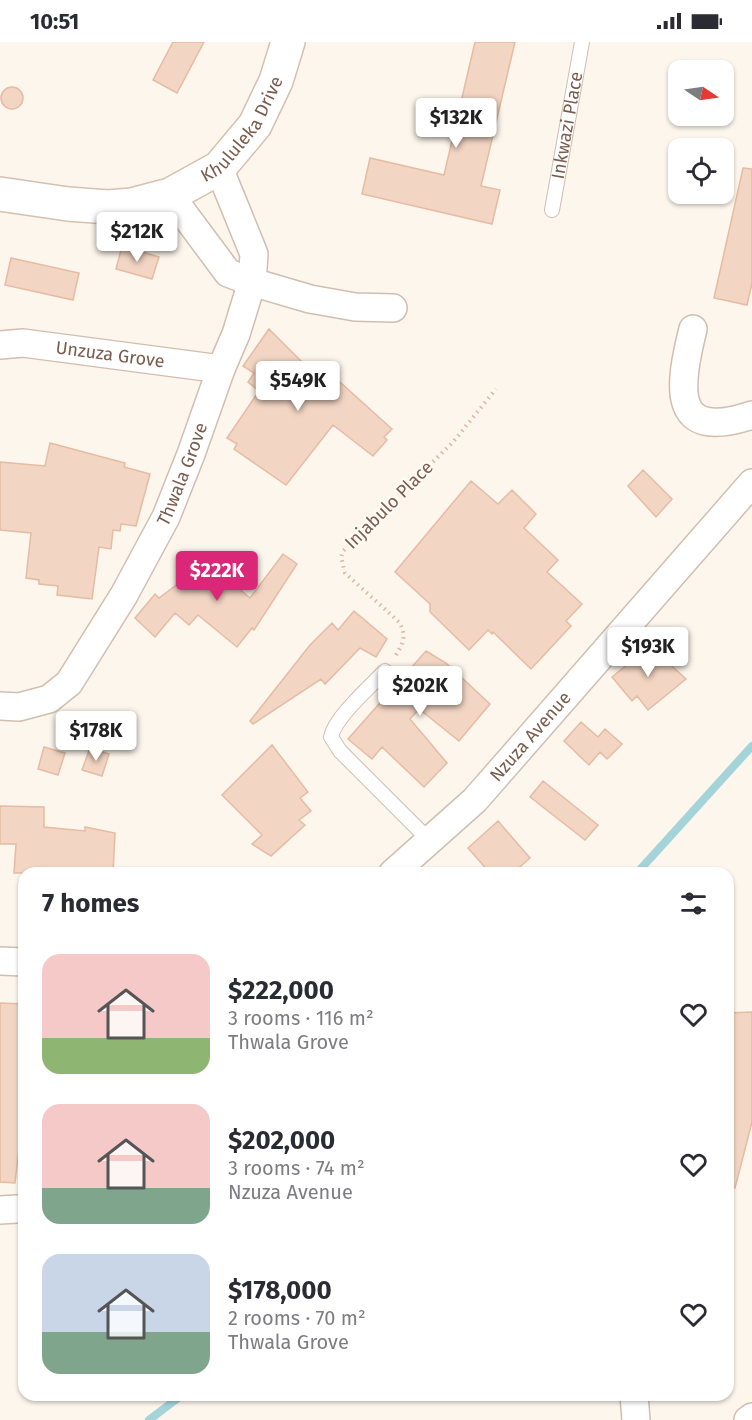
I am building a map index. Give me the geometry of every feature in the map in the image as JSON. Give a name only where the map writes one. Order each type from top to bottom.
[{"type":"street","name":"Khululeka Drive","points":[[0,194],[68,204],[108,207],[132,205],[170,195],[219,168],[255,125],[276,81],[288,42]]},
{"type":"street","name":"Thwala Grove","points":[[0,706],[19,707],[49,699],[69,683],[124,595],[166,517],[236,334],[252,282],[254,254],[219,168]]},
{"type":"street","points":[[170,195],[228,273],[310,299],[355,307],[393,308]]},
{"type":"street","points":[[693,329],[682,387],[686,406],[696,416],[709,421],[730,422],[752,415]]},
{"type":"street","name":"Unzuza Grove","points":[[0,345],[24,343],[221,369]]},
{"type":"street","name":"Nzuza Avenue","points":[[400,867],[475,800],[752,483]]},
{"type":"street","points":[[0,961],[18,962]]},
{"type":"street","points":[[634,1401],[636,1420]]},
{"type":"street","points":[[748,1420],[752,1417]]},
{"type":"lane","name":"Inkwazi Place","points":[[552,210],[582,42]]},
{"type":"lane","points":[[385,671],[346,713],[333,729],[331,737],[340,751],[430,841]]},
{"type":"path","name":"Injabulo Place","points":[[385,671],[400,649],[404,637],[403,629],[345,573],[341,556],[343,550],[453,441],[496,389]]},
{"type":"building","points":[[173,42],[204,42],[177,93],[153,80]]},
{"type":"building","points":[[475,42],[515,42],[481,186],[500,190],[492,224],[362,194],[370,158],[444,175]]},
{"type":"building","points":[[12,87],[20,90],[23,98],[20,106],[12,109],[4,106],[1,98],[4,90]]},
{"type":"building","points":[[743,168],[752,169],[752,283],[747,305],[714,298]]},
{"type":"building","points":[[122,246],[159,257],[152,279],[116,269]]},
{"type":"building","points":[[11,258],[79,273],[73,300],[5,285]]},
{"type":"building","points":[[269,329],[314,374],[321,365],[392,429],[384,437],[387,440],[373,456],[333,425],[286,485],[234,449],[237,444],[227,438],[259,391],[248,382],[254,373],[243,366]]},
{"type":"building","points":[[50,443],[125,463],[124,467],[150,474],[136,526],[121,524],[120,531],[113,530],[111,549],[99,547],[92,599],[57,595],[58,586],[39,584],[39,580],[26,578],[31,533],[0,530],[0,462],[45,466]]},
{"type":"building","points":[[643,470],[672,499],[656,517],[628,486]]},
{"type":"building","points":[[471,481],[498,504],[512,490],[536,514],[524,528],[558,560],[547,572],[582,604],[566,621],[571,626],[531,669],[493,632],[492,634],[488,630],[469,650],[430,612],[430,604],[395,572]]},
{"type":"building","points":[[283,554],[297,564],[254,630],[252,628],[237,647],[198,615],[189,625],[175,613],[155,637],[135,618],[155,594],[159,598],[207,562],[250,598]]},
{"type":"building","points":[[354,611],[387,639],[376,657],[360,648],[325,684],[321,679],[253,724],[250,721],[310,645],[332,623],[338,630]]},
{"type":"building","points":[[650,646],[686,679],[648,710],[637,696],[632,701],[612,677]]},
{"type":"building","points":[[426,651],[446,663],[490,704],[459,741],[419,709],[410,719],[447,763],[424,787],[382,747],[372,759],[348,739]]},
{"type":"building","points":[[581,722],[598,737],[605,729],[622,744],[607,759],[600,752],[589,765],[564,741]]},
{"type":"building","points":[[272,745],[308,792],[300,798],[311,811],[299,820],[305,825],[271,856],[252,844],[262,835],[222,795]]},
{"type":"building","points":[[44,747],[65,753],[58,775],[38,769]]},
{"type":"building","points":[[90,748],[109,754],[102,776],[82,770]]},
{"type":"building","points":[[543,781],[598,825],[585,840],[530,797]]},
{"type":"building","points":[[0,806],[44,807],[44,827],[85,831],[85,827],[115,833],[113,867],[18,867],[18,873],[14,873],[16,844],[0,844]]},
{"type":"building","points":[[498,821],[530,858],[520,867],[485,867],[468,848]]},
{"type":"building","points":[[0,1003],[18,1004],[18,1157],[15,1183],[0,1182]]},
{"type":"building","points":[[752,1012],[752,1122],[735,1188],[734,1188],[734,1013]]},
{"type":"waterway","points":[[642,867],[752,746]]},
{"type":"waterway","points":[[149,1420],[174,1401]]}]
